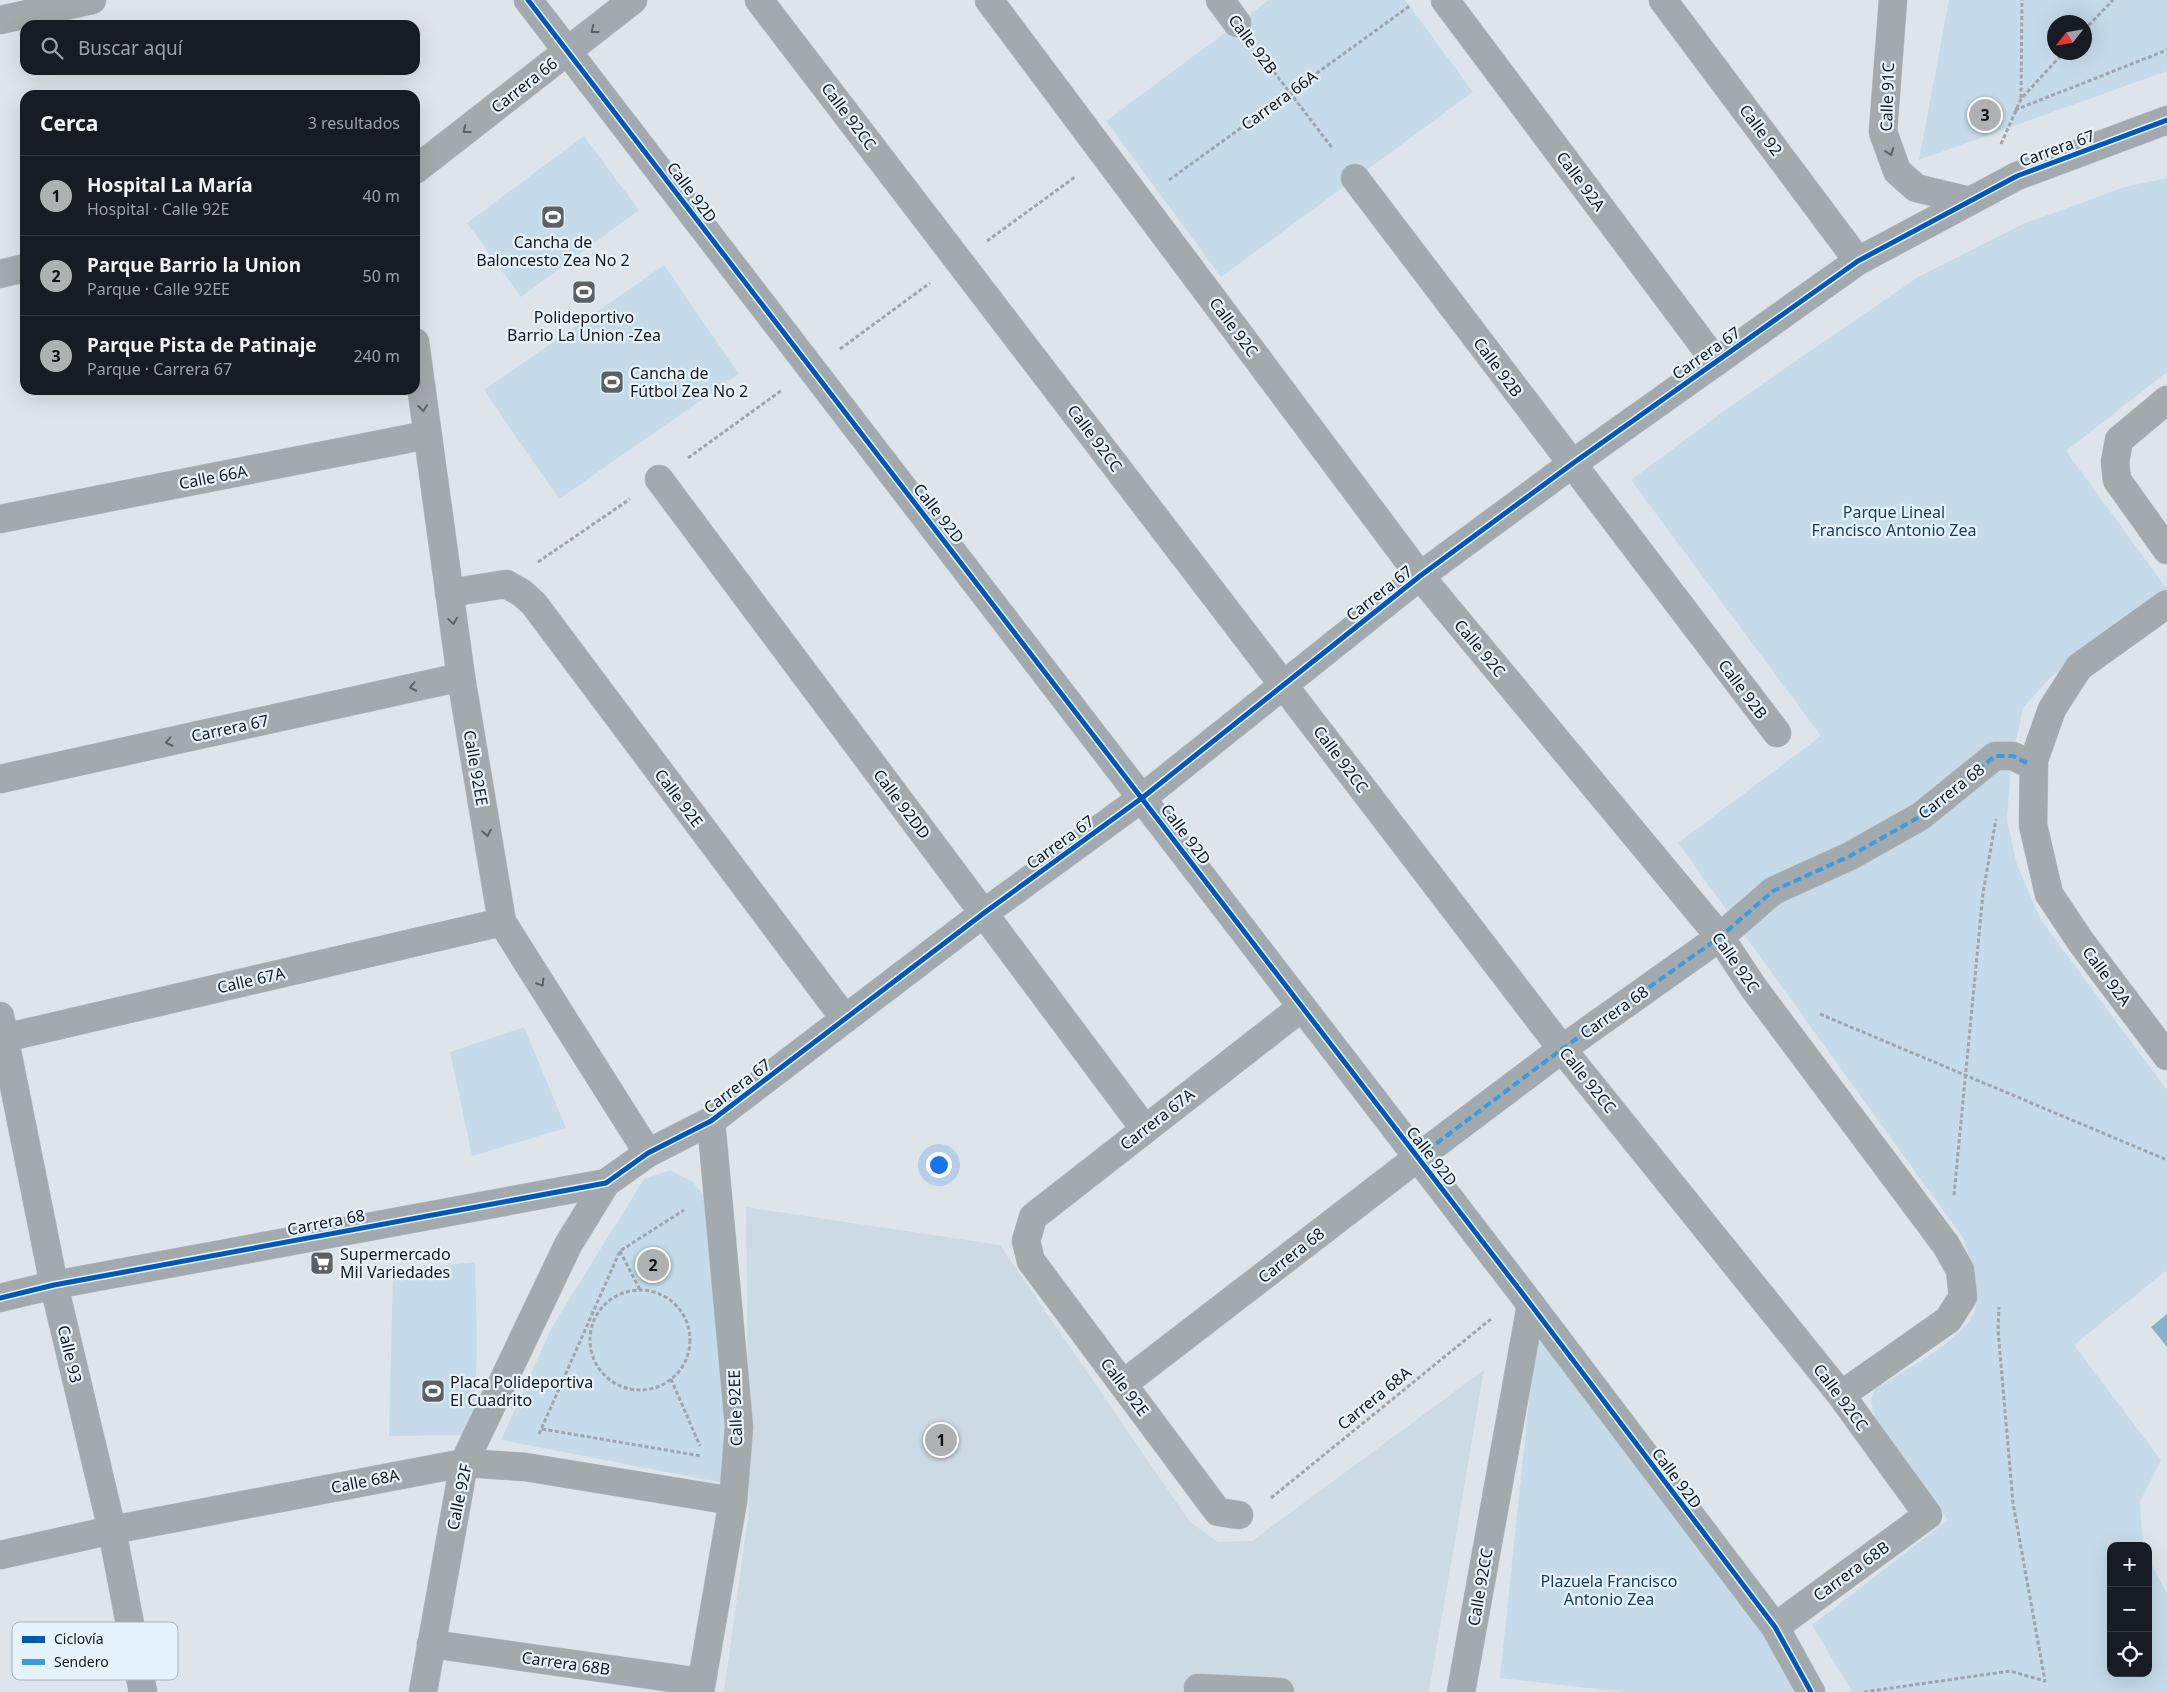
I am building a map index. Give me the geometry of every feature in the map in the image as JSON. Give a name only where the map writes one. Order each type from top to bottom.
[{"type":"street","points":[[0,20],[92,0]]},
{"type":"street","name":"Calle 92D","points":[[528,0],[1527,1299],[1774,1627],[1811,1692]]},
{"type":"street","name":"Carrera 66","points":[[420,166],[632,0]]},
{"type":"street","name":"Calle 92CC","points":[[760,0],[1562,1049],[1841,1395],[1928,1515]]},
{"type":"street","name":"Calle 92C","points":[[989,0],[1420,576],[1720,937],[1753,987],[1946,1245],[1960,1270],[1963,1297],[1948,1320],[1841,1395]]},
{"type":"street","name":"Calle 92B","points":[[1220,0],[1237,23]]},
{"type":"street","name":"Calle 92A","points":[[1445,0],[1716,362]]},
{"type":"street","name":"Calle 92","points":[[1663,0],[1858,261]]},
{"type":"street","name":"Calle 91C","points":[[1891,2],[1883,132],[1897,171],[1916,188],[1970,201]]},
{"type":"street","name":"Carrera 67","points":[[648,1154],[711,1121],[984,913],[1142,798],[1420,576],[1572,464],[1858,261],[2017,176],[2167,120]]},
{"type":"street","name":"Calle 92B","points":[[1355,178],[1777,733]]},
{"type":"street","points":[[0,274],[20,269]]},
{"type":"street","name":"Calle 92EE","points":[[420,381],[461,677],[502,922],[648,1154]]},
{"type":"street","points":[[2167,400],[2119,440],[2115,462],[2117,480],[2167,550]]},
{"type":"street","name":"Calle 66A","points":[[0,519],[427,435]]},
{"type":"street","name":"Calle 92DD","points":[[659,479],[1144,1128]]},
{"type":"street","name":"Calle 92E","points":[[449,593],[506,584],[522,592],[534,604],[845,1019]]},
{"type":"street","name":"Calle 92A","points":[[2167,604],[2079,667],[2052,709],[2034,760],[2033,825],[2049,894],[2081,942],[2167,1056]]},
{"type":"street","name":"Carrera 67","points":[[0,779],[461,677]]},
{"type":"street","name":"Carrera 68","points":[[1123,1384],[1562,1049],[1720,937],[1773,891],[1850,856],[1921,816],[1995,756],[2013,756],[2029,764]]},
{"type":"street","name":"Calle 67A","points":[[2,1031],[502,922]]},
{"type":"street","name":"Carrera 67A","points":[[1026,1241],[1033,1217],[1144,1128],[1302,1007]]},
{"type":"street","name":"Calle 93","points":[[2,1031],[54,1285],[112,1530],[130,1622]]},
{"type":"street","name":"Calle 92EE","points":[[701,1687],[733,1501],[739,1426],[711,1121]]},
{"type":"street","name":"Carrera 68","points":[[0,1298],[54,1285],[606,1183],[648,1154]]},
{"type":"street","name":"Calle 92F","points":[[423,1692],[464,1463],[568,1245],[606,1183]]},
{"type":"street","name":"Calle 92E","points":[[1026,1241],[1031,1261],[1218,1512],[1239,1515]]},
{"type":"street","name":"Calle 92CC","points":[[1461,1692],[1527,1299]]},
{"type":"street","name":"Calle 68A","points":[[0,1555],[112,1530],[464,1463],[525,1467],[733,1501]]},
{"type":"street","name":"Carrera 68B","points":[[1774,1627],[1928,1515]]},
{"type":"street","name":"Carrera 68B","points":[[431,1644],[701,1687]]},
{"type":"street","points":[[1198,1688],[1280,1692]]},
{"type":"path","points":[[2020,99],[2022,0]]},
{"type":"path","points":[[2092,22],[2113,0]]},
{"type":"path","points":[[2015,110],[2167,50]]},
{"type":"path","points":[[2017,176],[2000,143],[2020,99],[2057,60]]},
{"type":"path","points":[[1946,1245],[1950,1232],[1983,893],[1997,816]]},
{"type":"path","points":[[1817,1013],[2167,1160]]},
{"type":"path","points":[[671,1379],[704,1456],[542,1429],[620,1251],[687,1208],[688,1217]]},
{"type":"path","points":[[620,1251],[640,1290]]},
{"type":"path","points":[[640,1290],[656,1292],[670,1300],[682,1312],[689,1328],[690,1345],[685,1361],[671,1379],[662,1385],[646,1390],[629,1388],[613,1383],[600,1371],[593,1357],[590,1341],[592,1325],[599,1311],[610,1300],[624,1293],[640,1290]]},
{"type":"path","points":[[1864,1692],[2010,1671],[2045,1681],[2013,1503],[1998,1330],[1999,1304]]},
{"type":"shaded area","points":[[746,1207],[1000,1245],[1190,1522],[1218,1542],[1252,1541],[1484,1370],[1429,1692],[724,1692],[749,1510]]},
{"type":"green space","points":[[1269,0],[1405,0],[1473,92],[1221,277],[1106,121]]},
{"type":"green space","points":[[1949,0],[2167,0],[2167,71],[1919,160]]},
{"type":"green space","name":"Cancha de Baloncesto Zea No 2","points":[[584,136],[639,210],[521,297],[467,223]]},
{"type":"green space","name":"Parque Lineal Francisco Antonio Zea","points":[[2167,178],[2167,372],[2066,451],[2167,589],[2050,678],[2023,708],[2011,765],[2007,820],[2017,865],[2041,920],[2167,1090],[2167,1270],[2074,1345],[2161,1460],[2140,1502],[2143,1542],[2107,1542],[2107,1677],[2152,1677],[2152,1566],[2167,1594],[2167,1692],[1852,1692],[1812,1625],[1948,1520],[1876,1422],[1871,1401],[1874,1390],[1915,1365],[1959,1332],[1969,1321],[1975,1310],[1975,1284],[1963,1238],[1678,843],[1821,736],[1631,480],[1732,405],[1918,277],[2023,224],[2125,187]]},
{"type":"green space","name":"Cancha de Fútbol Zea No 2","points":[[664,265],[739,374],[559,499],[484,390]]},
{"type":"green space","points":[[524,1027],[566,1128],[472,1156],[450,1052]]},
{"type":"green space","points":[[670,1170],[693,1182],[709,1203],[729,1390],[723,1483],[501,1440],[552,1327],[644,1179]]},
{"type":"green space","name":"Placa Polideportiva El Cuadrito","points":[[475,1262],[477,1347],[474,1435],[389,1436],[393,1271]]},
{"type":"green space","name":"Plazuela Francisco Antonio Zea","points":[[1536,1333],[1789,1665],[1794,1692],[1623,1692],[1500,1678]]},
{"type":"water","points":[[2167,1314],[2167,1347],[2151,1327]]},
{"type":"marked path","points":[[1417,1158],[1562,1049],[1720,937],[1773,891],[1850,856],[1921,816],[1995,756],[2013,756],[2029,764]]},
{"type":"cycle path","points":[[528,0],[1522,1293],[1775,1627],[1811,1692]]},
{"type":"cycle path","points":[[0,1298],[54,1285],[606,1183],[648,1153],[711,1121],[984,913],[1142,798],[1420,576],[1572,464],[1858,261],[2017,176],[2167,120]]},
{"type":"place","name":"Parque Pista de Patinaje","points":[[1985,115]]},
{"type":"place","name":"Cancha de Baloncesto Zea No 2","points":[[553,217]]},
{"type":"place","name":"Polideportivo Barrio La Union -Zea","points":[[584,292]]},
{"type":"place","name":"Cancha de Fútbol Zea No 2","points":[[612,382]]},
{"type":"place","name":"Supermercado Mil Variedades","points":[[322,1263]]},
{"type":"place","name":"Parque Barrio la Union","points":[[653,1265]]},
{"type":"place","name":"Placa Polideportiva El Cuadrito","points":[[433,1391]]},
{"type":"place","name":"Hospital La María","points":[[941,1440]]}]
